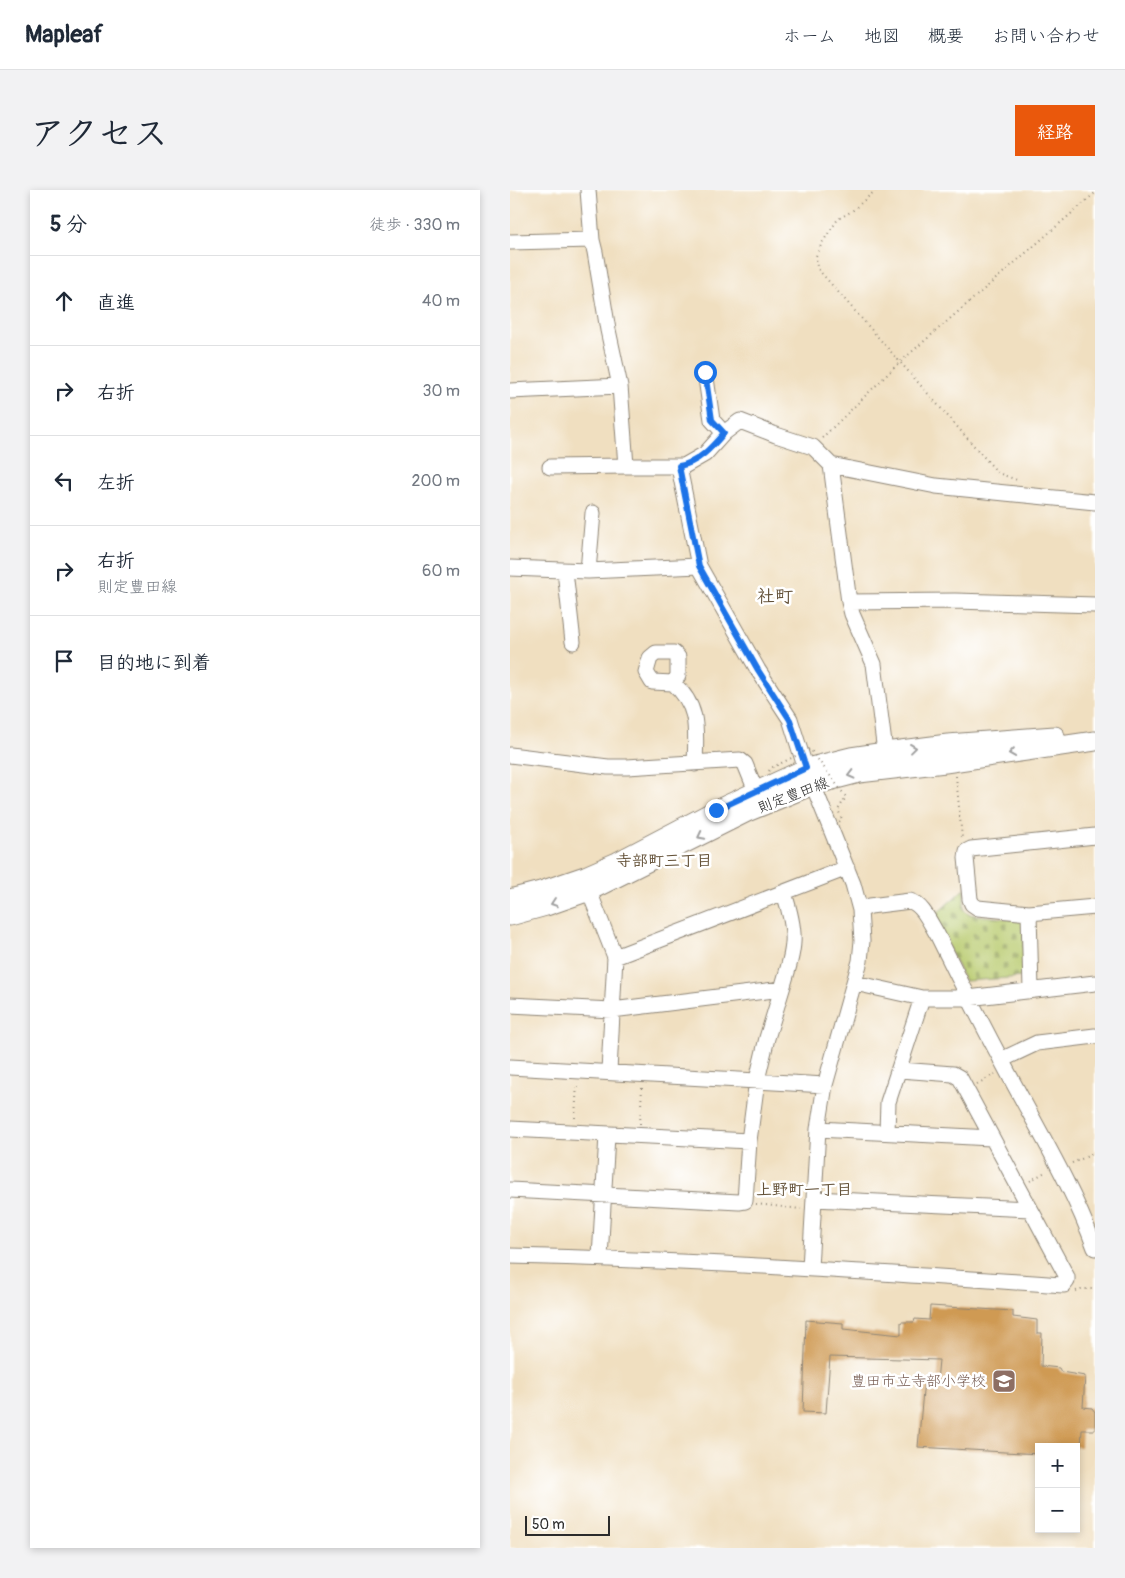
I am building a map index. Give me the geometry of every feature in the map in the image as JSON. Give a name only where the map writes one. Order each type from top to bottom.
[{"type":"main road","name":"則定豊田線","points":[[510,916],[589,891],[747,812],[810,776],[851,757],[948,744],[1095,731]]},
{"type":"main road","name":"則定豊田線","points":[[510,899],[541,891],[593,873],[756,791],[810,776],[954,761],[1095,741]]},
{"type":"street","points":[[588,190],[592,240],[620,386],[626,466]]},
{"type":"street","points":[[510,242],[592,240]]},
{"type":"street","points":[[705,372],[712,420],[724,433]]},
{"type":"street","points":[[510,391],[620,386]]},
{"type":"street","points":[[550,467],[684,466],[705,454],[724,433],[740,421],[813,447],[830,465],[936,486],[1095,502]]},
{"type":"street","points":[[830,465],[849,602],[852,614],[874,664],[885,752]]},
{"type":"street","points":[[679,466],[699,566],[758,670],[790,720],[853,884],[860,910],[861,954],[855,983],[825,1085],[818,1129],[809,1204],[810,1268]]},
{"type":"street","points":[[588,571],[593,513]]},
{"type":"street","points":[[510,568],[588,571],[699,566]]},
{"type":"street","points":[[565,571],[572,642]]},
{"type":"street","points":[[849,602],[955,601],[1095,605]]},
{"type":"street","points":[[673,683],[689,701],[695,715],[695,764]]},
{"type":"street","points":[[510,755],[627,768],[740,760],[745,764],[756,791]]},
{"type":"street","points":[[1095,836],[967,851],[966,858],[970,899],[972,904],[978,908],[1029,913],[1095,906]]},
{"type":"street","points":[[615,957],[847,868]]},
{"type":"street","points":[[589,891],[615,957],[609,1071]]},
{"type":"street","points":[[510,1190],[745,1201],[756,1080],[794,948],[792,919],[784,893]]},
{"type":"street","points":[[860,910],[870,906],[910,901],[916,903],[936,934],[968,998],[1060,1168],[1083,1215],[1095,1248]]},
{"type":"street","points":[[1029,913],[1031,990]]},
{"type":"street","points":[[855,983],[922,998],[968,998],[1095,983]]},
{"type":"street","points":[[510,1005],[612,1010],[782,989]]},
{"type":"street","points":[[887,1132],[888,1102],[922,998]]},
{"type":"street","points":[[1003,1064],[1037,1043],[1095,1036]]},
{"type":"street","points":[[510,1067],[609,1071],[825,1085]]},
{"type":"street","points":[[510,1256],[600,1258],[810,1268],[1064,1285],[1068,1281],[1067,1277],[960,1078],[953,1074],[900,1070]]},
{"type":"street","points":[[510,1128],[607,1135],[749,1141]]},
{"type":"street","points":[[818,1129],[991,1138]]},
{"type":"street","points":[[600,1258],[607,1135]]},
{"type":"street","points":[[809,1204],[1030,1209]]},
{"type":"path","points":[[876,190],[852,211],[838,219],[816,256],[817,268],[998,473]]},
{"type":"path","points":[[813,447],[899,363],[1095,194]]},
{"type":"path","points":[[769,771],[771,768],[810,749],[846,797],[838,810],[842,819],[839,822]]},
{"type":"path","points":[[956,776],[962,844],[967,851]]},
{"type":"path","points":[[965,1089],[1003,1064]]},
{"type":"path","points":[[575,1132],[578,1071]]},
{"type":"path","points":[[639,1135],[642,1074]]},
{"type":"path","points":[[1019,1187],[1095,1153]]},
{"type":"path","points":[[745,1201],[751,1204],[809,1204]]},
{"type":"path","points":[[1070,1294],[1081,1289],[1095,1289]]},
{"type":"green space","points":[[964,889],[964,910],[968,914],[1025,921],[1022,977],[965,981],[933,917]]},
{"type":"building","points":[[930,1306],[1013,1311],[1013,1317],[1037,1320],[1037,1333],[1042,1333],[1041,1366],[1059,1368],[1061,1372],[1085,1376],[1083,1407],[1092,1408],[1095,1412],[1095,1430],[1082,1430],[1081,1447],[1080,1443],[1035,1443],[1035,1454],[918,1447],[924,1380],[937,1381],[939,1360],[830,1357],[826,1413],[803,1412],[806,1320],[843,1323],[843,1329],[901,1335],[901,1322],[914,1322],[915,1319],[929,1320]]},
{"type":"place","name":"豊田市立寺部小学校","points":[[1004,1381]]},
{"type":"district","name":"社町","points":[[775,596]]},
{"type":"district","name":"寺部町三丁目","points":[[664,860]]},
{"type":"district","name":"上野町一丁目","points":[[804,1189]]},
{"type":"route","points":[[705,372],[712,420],[724,433],[705,454],[684,466],[679,466],[699,566],[758,670],[790,720],[806,768],[716,810]]}]
